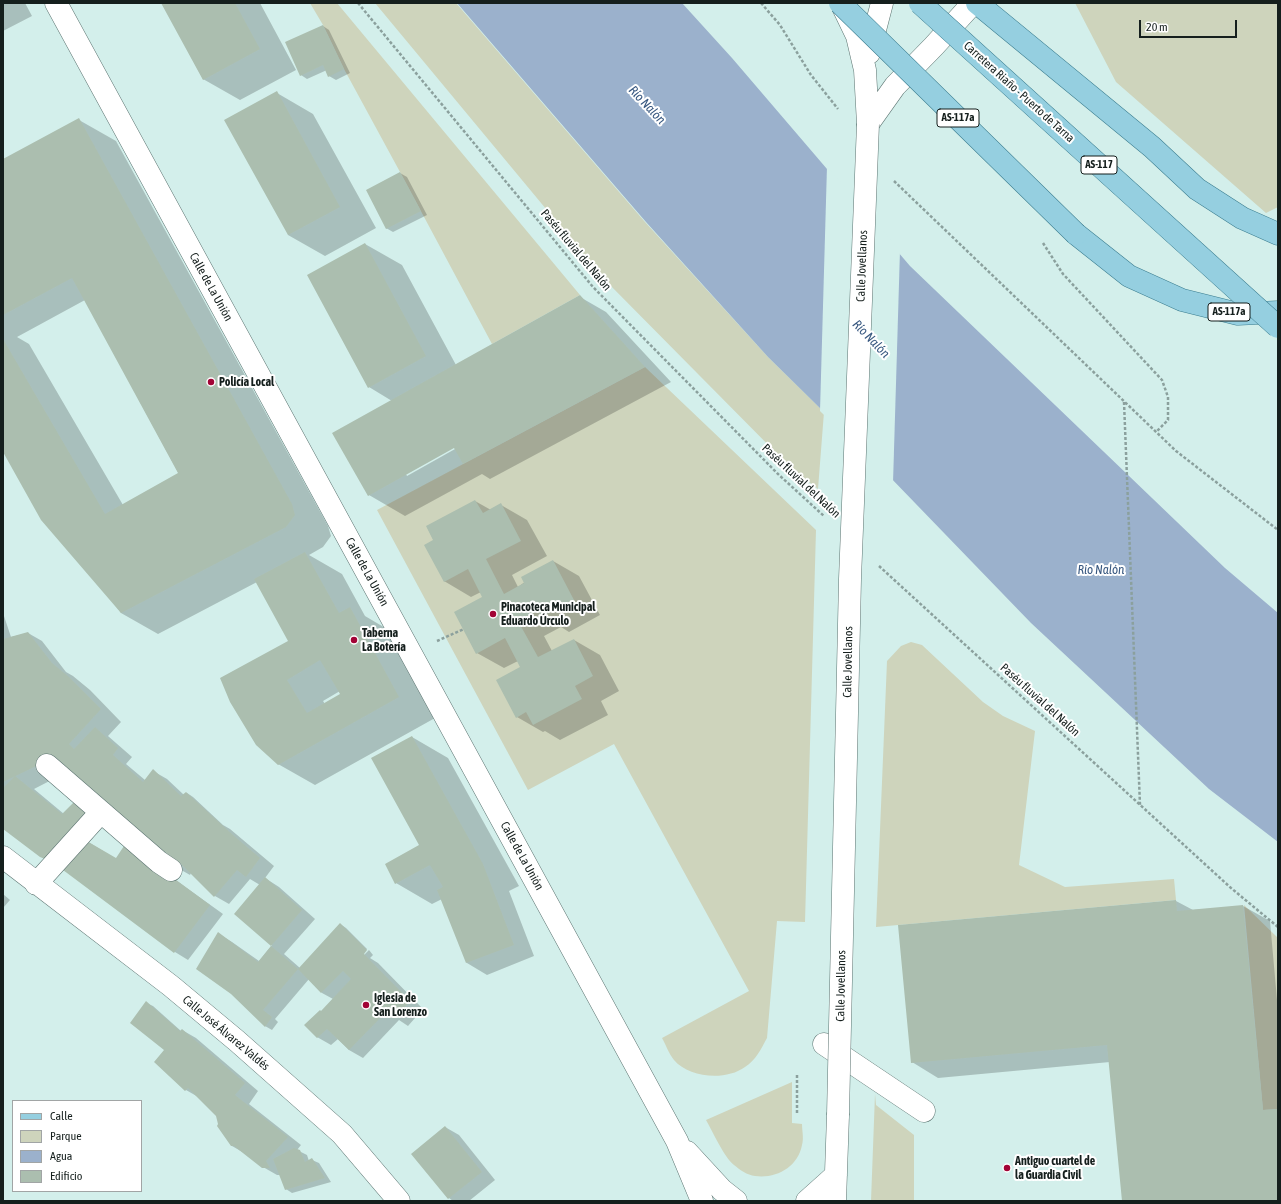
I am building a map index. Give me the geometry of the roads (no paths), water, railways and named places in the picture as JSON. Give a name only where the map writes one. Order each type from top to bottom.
[{"type":"main road","name":"AS-117a","points":[[840,3],[1076,234],[1128,276],[1182,300],[1238,314],[1278,312]]},
{"type":"main road","name":"Carretera Riaño - Puerto de Tarna","points":[[920,3],[1278,327]]},
{"type":"main road","points":[[977,3],[1152,147],[1197,189],[1242,218],[1278,234]]},
{"type":"street","name":"Calle de La Unión","points":[[56,3],[677,1141],[702,1201]]},
{"type":"street","name":"AS-117a","points":[[840,3],[857,36],[865,70],[868,124]]},
{"type":"street","name":"AS-117a","points":[[865,70],[882,3]]},
{"type":"street","points":[[868,124],[895,86],[973,3]]},
{"type":"street","name":"Calle Jovellanos","points":[[835,1201],[850,578],[868,124]]},
{"type":"street","points":[[47,765],[160,862],[172,870]]},
{"type":"street","points":[[36,884],[101,812]]},
{"type":"street","name":"Calle José Álvarez Valdés","points":[[3,857],[36,884],[171,986],[237,1041],[342,1134],[399,1201]]},
{"type":"street","points":[[824,1044],[924,1111]]},
{"type":"street","name":"Calle de La Unión","points":[[677,1141],[722,1190],[736,1201]]},
{"type":"street","points":[[807,1201],[836,1175]]},
{"type":"water","name":"Río Nalón","points":[[457,3],[682,3],[732,58],[910,266],[1225,568],[1278,613],[1278,842],[1209,789],[1031,623],[887,474],[768,357],[646,222]]},
{"type":"place","name":"Policía Local","points":[[211,382]]},
{"type":"place","name":"Pinacoteca Municipal Eduardo Úrculo","points":[[493,614]]},
{"type":"place","name":"Taberna La Botería","points":[[354,640]]},
{"type":"place","name":"Iglesia de San Lorenzo","points":[[366,1005]]},
{"type":"place","name":"Antiguo cuartel de la Guardia Civil","points":[[1007,1168]]}]
